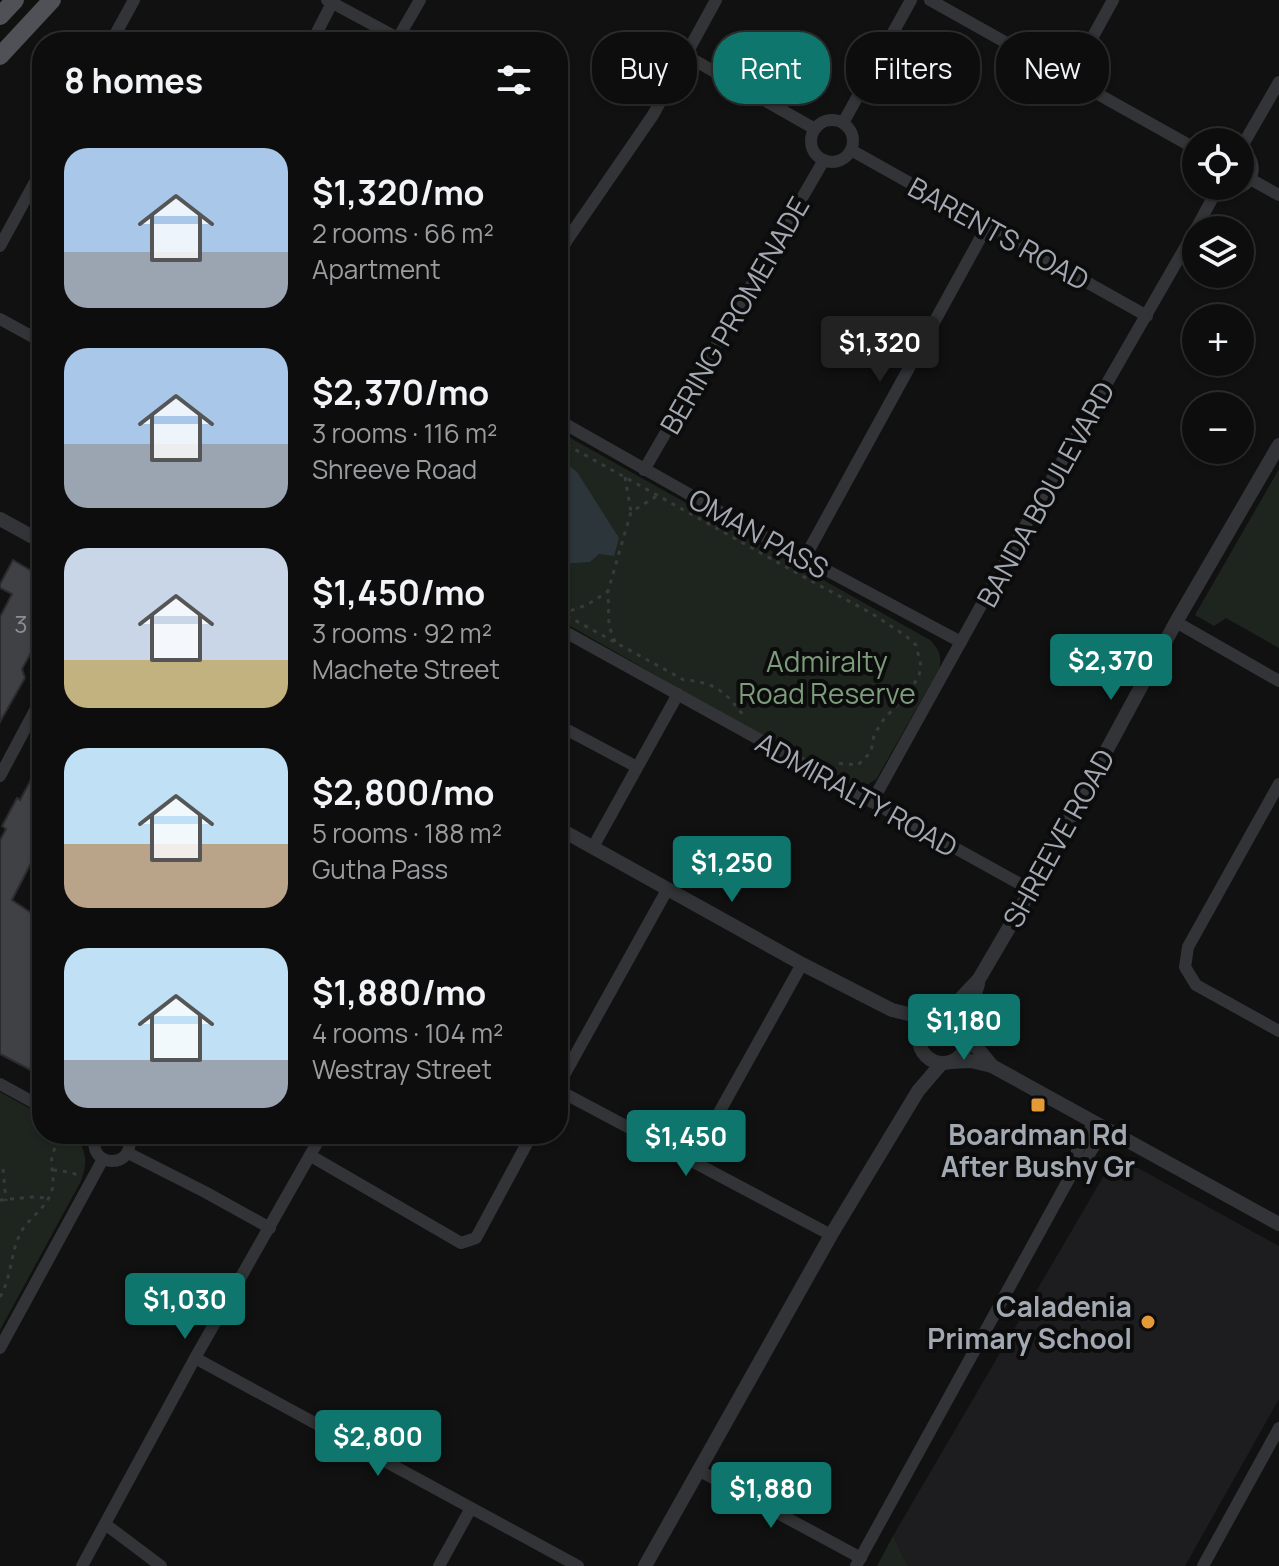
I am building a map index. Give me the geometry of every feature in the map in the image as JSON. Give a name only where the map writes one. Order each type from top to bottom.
[{"type":"main road","points":[[0,16],[15,0]]},
{"type":"main road","points":[[0,56],[52,0]]},
{"type":"street","points":[[116,32],[134,0]]},
{"type":"street","points":[[405,32],[420,0]]},
{"type":"street","points":[[697,34],[716,0]]},
{"type":"street","points":[[843,123],[911,0]]},
{"type":"street","points":[[930,0],[996,37]]},
{"type":"street","points":[[1095,32],[1113,0]]},
{"type":"street","points":[[316,32],[330,1],[386,32]]},
{"type":"street","points":[[697,62],[815,129]]},
{"type":"street","points":[[1252,128],[1279,82]]},
{"type":"street","points":[[1109,100],[1182,141]]},
{"type":"street","points":[[568,239],[659,104]]},
{"type":"street","points":[[828,120],[843,123],[851,132],[851,150],[839,160],[824,160],[812,147],[815,129],[828,120]]},
{"type":"street","name":"BARENTS ROAD","points":[[851,150],[1147,316]]},
{"type":"street","name":"BERING PROMENADE","points":[[644,470],[824,160]]},
{"type":"street","points":[[1254,181],[1279,195]]},
{"type":"street","points":[[0,246],[32,187]]},
{"type":"street","name":"BANDA BOULEVARD","points":[[872,802],[1210,200]]},
{"type":"street","points":[[804,559],[987,226]]},
{"type":"street","points":[[0,319],[32,337]]},
{"type":"street","name":"OMAN PASS","points":[[568,426],[804,559],[961,642]]},
{"type":"street","name":"SHREEVE ROAD","points":[[945,1015],[979,979],[1031,890],[1176,622],[1279,445]]},
{"type":"street","points":[[0,519],[32,537]]},
{"type":"street","points":[[1176,622],[1279,681]]},
{"type":"street","name":"ADMIRALTY ROAD","points":[[568,634],[1031,890]]},
{"type":"street","points":[[593,847],[678,694]]},
{"type":"street","points":[[0,776],[32,716]]},
{"type":"street","points":[[568,730],[637,767]]},
{"type":"street","points":[[1279,784],[1188,947],[1185,967],[1196,985],[1279,1031]]},
{"type":"street","points":[[568,833],[802,964],[892,1010],[929,1019]]},
{"type":"street","points":[[568,1070],[667,890]]},
{"type":"street","points":[[692,1161],[802,964]]},
{"type":"street","name":"SHREEVE ROAD","points":[[964,1030],[979,979]]},
{"type":"street","points":[[892,1010],[919,1040],[925,1055],[918,1091]]},
{"type":"street","points":[[919,1040],[920,1032],[929,1019],[945,1015],[958,1021],[992,1066]]},
{"type":"street","points":[[645,1566],[831,1235],[918,1091],[946,1062],[961,1054],[965,1048],[964,1030]]},
{"type":"street","points":[[925,1055],[946,1062],[971,1061],[992,1066],[1279,1224]]},
{"type":"street","points":[[0,1084],[32,1102]]},
{"type":"street","points":[[568,1093],[831,1235]]},
{"type":"street","points":[[698,1470],[858,1562],[1076,1166],[1087,1158],[1100,1125]]},
{"type":"street","points":[[94,1144],[95,1152],[103,1159],[114,1161],[128,1153],[129,1144]]},
{"type":"street","points":[[82,1566],[195,1358],[317,1144]]},
{"type":"street","points":[[311,1156],[461,1243],[476,1238],[527,1144]]},
{"type":"street","points":[[128,1153],[270,1228]]},
{"type":"street","points":[[0,1348],[103,1159]]},
{"type":"street","points":[[195,1358],[578,1566]]},
{"type":"street","points":[[1203,1566],[1279,1428]]},
{"type":"street","points":[[439,1566],[471,1508]]},
{"type":"street","points":[[105,1524],[161,1566]]},
{"type":"path","points":[[568,446],[871,613],[916,645],[921,666],[919,675],[911,690],[884,719],[874,735],[871,752],[858,765],[827,762]]},
{"type":"path","points":[[615,642],[609,626],[608,591],[631,512],[625,477]]},
{"type":"path","points":[[631,512],[658,496]]},
{"type":"path","points":[[568,611],[593,603],[608,591]]},
{"type":"path","points":[[568,616],[684,680],[708,683],[720,690],[751,721]]},
{"type":"path","points":[[0,1297],[9,1278],[22,1230],[52,1190],[52,1158],[58,1144]]},
{"type":"path","points":[[3,1169],[3,1201],[48,1198]]},
{"type":"path","points":[[53,1170],[70,1172],[90,1181]]},
{"type":"shaded area","points":[[568,465],[577,472],[619,538],[614,556],[599,554],[590,562],[568,563]]},
{"type":"shaded area","name":"Caladenia Primary School","points":[[1120,1158],[1279,1246],[1279,1399],[1185,1566],[908,1566],[893,1536],[1113,1160]]},
{"type":"green space","name":"Admiralty Road Reserve","points":[[568,437],[933,643],[940,656],[939,669],[877,778],[864,785],[849,786],[568,625]]},
{"type":"green space","points":[[1279,469],[1279,648],[1226,618],[1214,626],[1195,615]]},
{"type":"green space","points":[[0,1092],[32,1110],[32,1144],[81,1144],[85,1168],[81,1181],[0,1330]]},
{"type":"green space","points":[[893,1536],[908,1566],[877,1566]]},
{"type":"building","points":[[13,560],[32,571],[32,651],[22,669],[25,678],[0,722],[0,617],[12,594],[0,588]]},
{"type":"building","points":[[32,778],[32,861],[12,900],[32,913],[32,1071],[0,1054],[0,840],[6,829],[2,826],[17,798],[20,800]]},
{"type":"place","name":"Boardman Rd After Bushy Gr","points":[[1038,1105]]},
{"type":"place","name":"Caladenia Primary School","points":[[1148,1322]]}]
